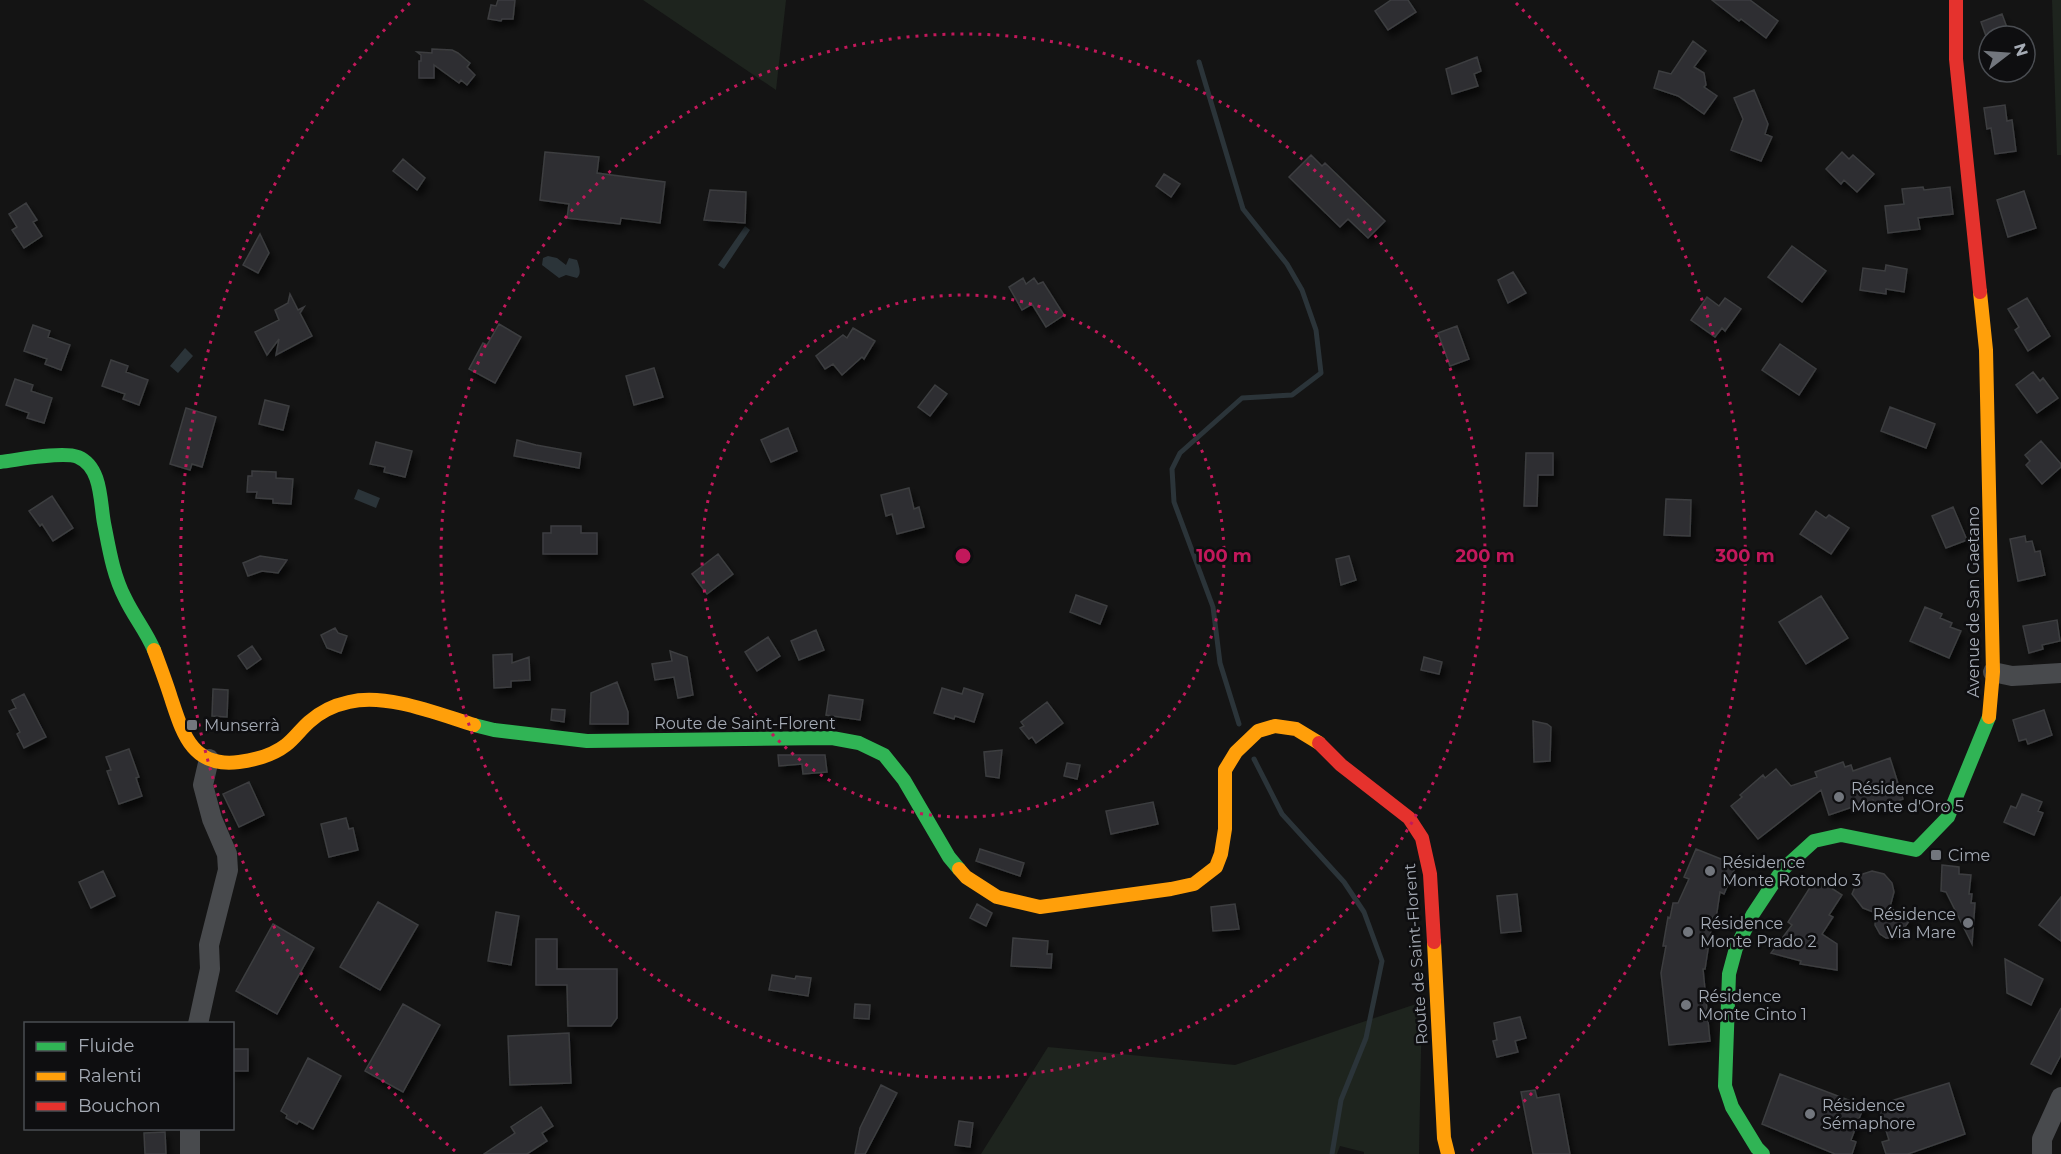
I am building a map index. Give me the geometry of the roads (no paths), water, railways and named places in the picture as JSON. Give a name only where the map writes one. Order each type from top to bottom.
[{"type":"main road","name":"Avenue de San Gaetano","points":[[1763,1154],[1756,1148],[1732,1107],[1725,1086],[1729,974],[1736,948],[1753,914],[1782,870],[1814,841],[1841,835],[1916,850],[1948,816],[1989,719],[1993,672],[1986,350],[1956,59],[1956,0]]},
{"type":"main road","points":[[0,462],[58,455],[78,457],[91,467],[99,485],[104,522],[117,578],[125,599],[146,631],[164,675],[184,736],[195,749],[209,759]]},
{"type":"main road","name":"Route de Saint-Florent","points":[[209,759],[224,764],[247,762],[286,745],[311,720],[332,707],[352,701],[386,700],[494,730],[587,741],[832,738],[858,742],[884,755],[897,771],[949,857],[966,877],[997,897],[1040,907],[1194,884],[1216,867],[1221,854],[1225,829],[1225,770],[1236,752],[1258,731],[1275,726],[1296,729],[1316,740],[1341,765],[1409,818],[1422,838],[1430,874],[1444,1138],[1448,1154]]},
{"type":"street","points":[[1993,672],[2012,676],[2061,673]]},
{"type":"street","points":[[198,1022],[210,969],[209,945],[228,870],[227,854],[212,819],[202,785],[209,759]]},
{"type":"street","points":[[2042,1154],[2043,1138],[2061,1097]]},
{"type":"street","points":[[190,1130],[190,1154]]},
{"type":"waterway","points":[[1199,62],[1243,209],[1287,264],[1302,290],[1316,330],[1321,373],[1292,395],[1242,398],[1180,453],[1172,469],[1174,502],[1213,607],[1220,663],[1239,724]]},
{"type":"waterway","points":[[1254,759],[1282,814],[1344,882],[1364,912],[1382,961],[1366,1038],[1341,1100],[1332,1154]]},
{"type":"place","name":"Munserrà","points":[[192,725]]},
{"type":"place","name":"Résidence Monte d'Oro 5","points":[[1839,797]]},
{"type":"place","name":"Cime","points":[[1936,855]]},
{"type":"place","name":"Résidence Monte Rotondo 3","points":[[1710,871]]},
{"type":"place","name":"Résidence Via Mare","points":[[1968,923]]},
{"type":"place","name":"Résidence Monte Prado 2","points":[[1688,932]]},
{"type":"place","name":"Résidence Monte Cinto 1","points":[[1686,1005]]},
{"type":"place","name":"Résidence Sémaphore","points":[[1810,1114]]}]
